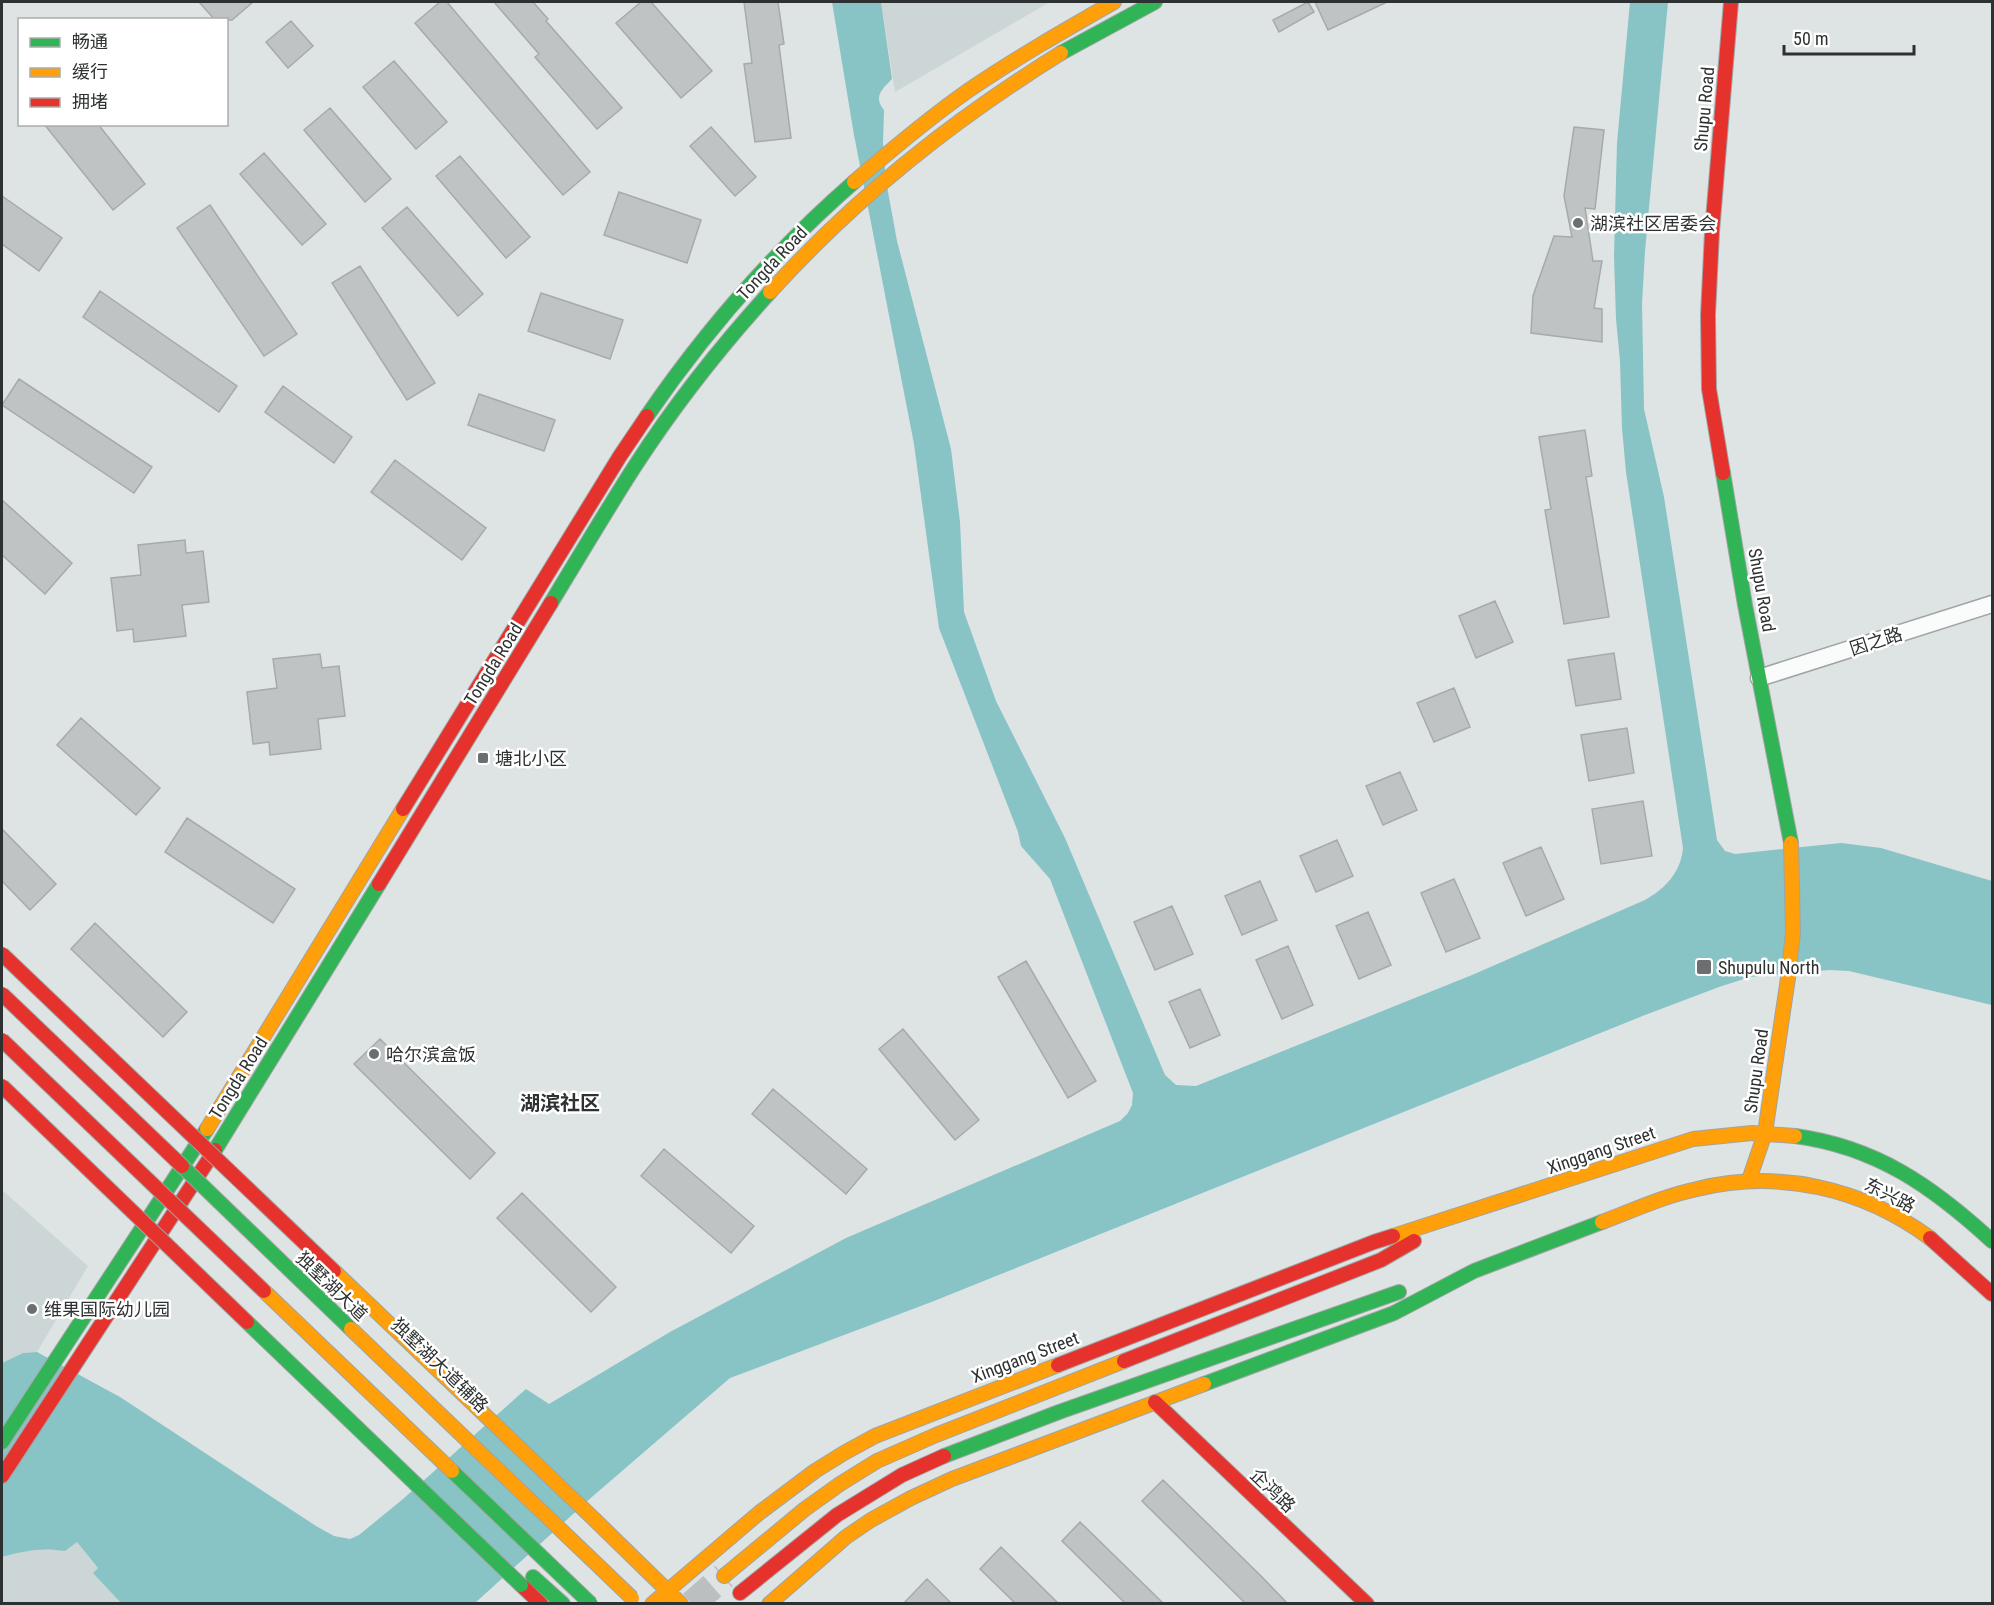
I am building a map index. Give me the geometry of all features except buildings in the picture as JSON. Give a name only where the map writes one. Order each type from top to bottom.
[{"type":"main road","name":"Tongda Road","points":[[2,1442],[192,1152],[646,417],[686,361],[756,279],[818,213],[885,153],[978,82],[1053,35],[1114,2]]},
{"type":"main road","name":"Tongda Road","points":[[2,1476],[82,1353],[170,1229],[206,1165],[630,476],[667,418],[701,372],[754,308],[831,226],[886,177],[951,125],[1014,81],[1096,32],[1155,2]]},
{"type":"main road","name":"Shupu Road","points":[[1731,2],[1712,232],[1708,315],[1709,389],[1759,678],[1791,843],[1793,933],[1765,1133],[1749,1180]]},
{"type":"main road","points":[[2,954],[596,1521],[660,1599],[681,1604]]},
{"type":"main road","name":"独墅湖大道","points":[[2,994],[639,1604]]},
{"type":"main road","points":[[2,1040],[591,1604]]},
{"type":"main road","points":[[2,1086],[527,1581],[562,1604]]},
{"type":"main road","name":"Xinggang Street","points":[[660,1599],[798,1482],[844,1451],[875,1436],[1374,1242],[1452,1220],[1672,1144],[1718,1135],[1765,1133]]},
{"type":"main road","name":"东兴路","points":[[1765,1133],[1788,1134],[1834,1143],[1878,1159],[1920,1181],[1992,1241]]},
{"type":"main road","name":"独墅湖大道辅路","points":[[192,1152],[660,1599]]},
{"type":"main road","points":[[740,1593],[810,1536],[867,1495],[902,1475],[946,1455],[1059,1412],[1367,1303],[1474,1271],[1693,1188],[1749,1180]]},
{"type":"main road","name":"东兴路","points":[[1749,1180],[1777,1180],[1814,1185],[1859,1198],[1885,1209],[1931,1240],[1992,1294]]},
{"type":"main road","points":[[153,1212],[170,1229]]},
{"type":"main road","name":"Xinggang Street","points":[[724,1576],[824,1495],[857,1473],[894,1454],[946,1430],[1381,1260],[1452,1220]]},
{"type":"main road","points":[[769,1604],[847,1536],[918,1495],[952,1479],[1394,1313],[1474,1271]]},
{"type":"main road","name":"企鸿路","points":[[1155,1402],[1366,1604]]},
{"type":"main road","points":[[527,1581],[541,1604]]},
{"type":"street","name":"因之路","points":[[1759,678],[1992,604]]},
{"type":"shaded area","points":[[881,2],[1050,2],[895,92]]},
{"type":"shaded area","name":"维果国际幼儿园","points":[[2,1190],[88,1266],[37,1352],[23,1353],[2,1363]]},
{"type":"shaded area","points":[[77,1542],[98,1568],[94,1573],[121,1603],[2,1604],[2,1557],[28,1550],[65,1551]]},
{"type":"water","points":[[832,2],[881,2],[892,79],[879,97],[884,110],[883,143],[886,181],[897,241],[951,449],[960,522],[964,612],[996,701],[1065,838],[1165,1075],[1176,1085],[1196,1086],[1472,975],[1645,900],[1671,879],[1679,865],[1683,848],[1626,472],[1622,428],[1614,256],[1617,143],[1630,2],[1668,2],[1645,251],[1642,304],[1644,409],[1664,497],[1717,840],[1725,851],[1735,854],[1841,843],[1881,848],[1992,881],[1992,1005],[1849,971],[1829,970],[1750,977],[1645,1015],[934,1301],[730,1378],[593,1496],[475,1603],[121,1603],[93,1573],[98,1568],[77,1542],[65,1551],[33,1550],[2,1557],[2,1363],[23,1353],[37,1352],[120,1397],[316,1526],[334,1536],[350,1539],[359,1535],[403,1499],[526,1389],[549,1404],[670,1332],[846,1238],[1120,1121],[1128,1113],[1132,1105],[1133,1093],[1050,879],[1021,846],[1018,832],[939,628],[914,444],[854,135]]},
{"type":"tunnel","points":[[692,1604],[724,1576]]},
{"type":"traffic: fast","points":[[1061,53],[1155,2]]},
{"type":"traffic: fast","points":[[647,416],[693,353],[743,292],[797,235],[854,182]]},
{"type":"traffic: fast","points":[[551,603],[624,483],[666,420],[716,354],[770,292]]},
{"type":"traffic: fast","points":[[1723,473],[1745,605],[1791,843]]},
{"type":"traffic: fast","points":[[215,1150],[379,884]]},
{"type":"traffic: fast","points":[[2,1442],[207,1129]]},
{"type":"traffic: fast","points":[[1795,1136],[1852,1149],[1902,1172],[1948,1203],[1992,1241]]},
{"type":"traffic: fast","points":[[182,1166],[351,1329]]},
{"type":"traffic: fast","points":[[1204,1384],[1394,1313],[1474,1271],[1602,1222]]},
{"type":"traffic: fast","points":[[944,1456],[1059,1412],[1399,1292]]},
{"type":"traffic: fast","points":[[247,1322],[521,1585]]},
{"type":"traffic: fast","points":[[452,1471],[591,1604]]},
{"type":"traffic: fast","points":[[533,1577],[563,1604]]},
{"type":"traffic: slow","points":[[854,182],[910,134],[969,90],[1023,55],[1114,2]]},
{"type":"traffic: slow","points":[[770,292],[837,224],[907,162],[982,106],[1061,53]]},
{"type":"traffic: slow","points":[[207,1129],[403,809]]},
{"type":"traffic: slow","points":[[1788,978],[1793,933],[1791,843]]},
{"type":"traffic: slow","points":[[1749,1180],[1765,1133],[1788,978]]},
{"type":"traffic: slow","points":[[1393,1236],[1693,1139],[1752,1133],[1795,1136]]},
{"type":"traffic: slow","points":[[1602,1222],[1685,1192],[1728,1183],[1758,1181],[1819,1187],[1848,1195],[1876,1206],[1930,1238]]},
{"type":"traffic: slow","points":[[334,1271],[596,1521]]},
{"type":"traffic: slow","points":[[264,1291],[452,1471]]},
{"type":"traffic: slow","points":[[351,1329],[632,1598]]},
{"type":"traffic: slow","points":[[724,1576],[805,1509],[877,1461],[936,1435],[1124,1361]]},
{"type":"traffic: slow","points":[[652,1604],[759,1513],[815,1471],[844,1453],[875,1436],[1058,1365]]},
{"type":"traffic: slow","points":[[769,1604],[846,1537],[911,1498],[952,1479],[1204,1384]]},
{"type":"traffic: slow","points":[[596,1521],[681,1604]]},
{"type":"traffic: jam","points":[[1723,473],[1709,389],[1708,315],[1712,232],[1731,2]]},
{"type":"traffic: jam","points":[[403,809],[620,456],[647,416]]},
{"type":"traffic: jam","points":[[379,884],[551,603]]},
{"type":"traffic: jam","points":[[2,954],[334,1271]]},
{"type":"traffic: jam","points":[[2,994],[182,1166]]},
{"type":"traffic: jam","points":[[2,1040],[264,1291]]},
{"type":"traffic: jam","points":[[2,1086],[247,1322]]},
{"type":"traffic: jam","points":[[2,1476],[215,1150]]},
{"type":"traffic: jam","points":[[1058,1365],[1393,1236]]},
{"type":"traffic: jam","points":[[1930,1238],[1992,1294]]},
{"type":"traffic: jam","points":[[1124,1361],[1381,1260],[1414,1241]]},
{"type":"traffic: jam","points":[[1155,1402],[1367,1604]]},
{"type":"traffic: jam","points":[[740,1593],[837,1515],[902,1475],[944,1456]]},
{"type":"traffic: jam","points":[[521,1585],[541,1604]]},
{"type":"place","name":"湖滨社区居委会","points":[[1578,223]]},
{"type":"place","name":"塘北小区","points":[[483,758]]},
{"type":"place","name":"Shupulu North","points":[[1704,967]]},
{"type":"place","name":"哈尔滨盒饭","points":[[374,1054]]},
{"type":"place","name":"维果国际幼儿园","points":[[32,1309]]},
{"type":"district","name":"湖滨社区","points":[[560,1103]]}]
